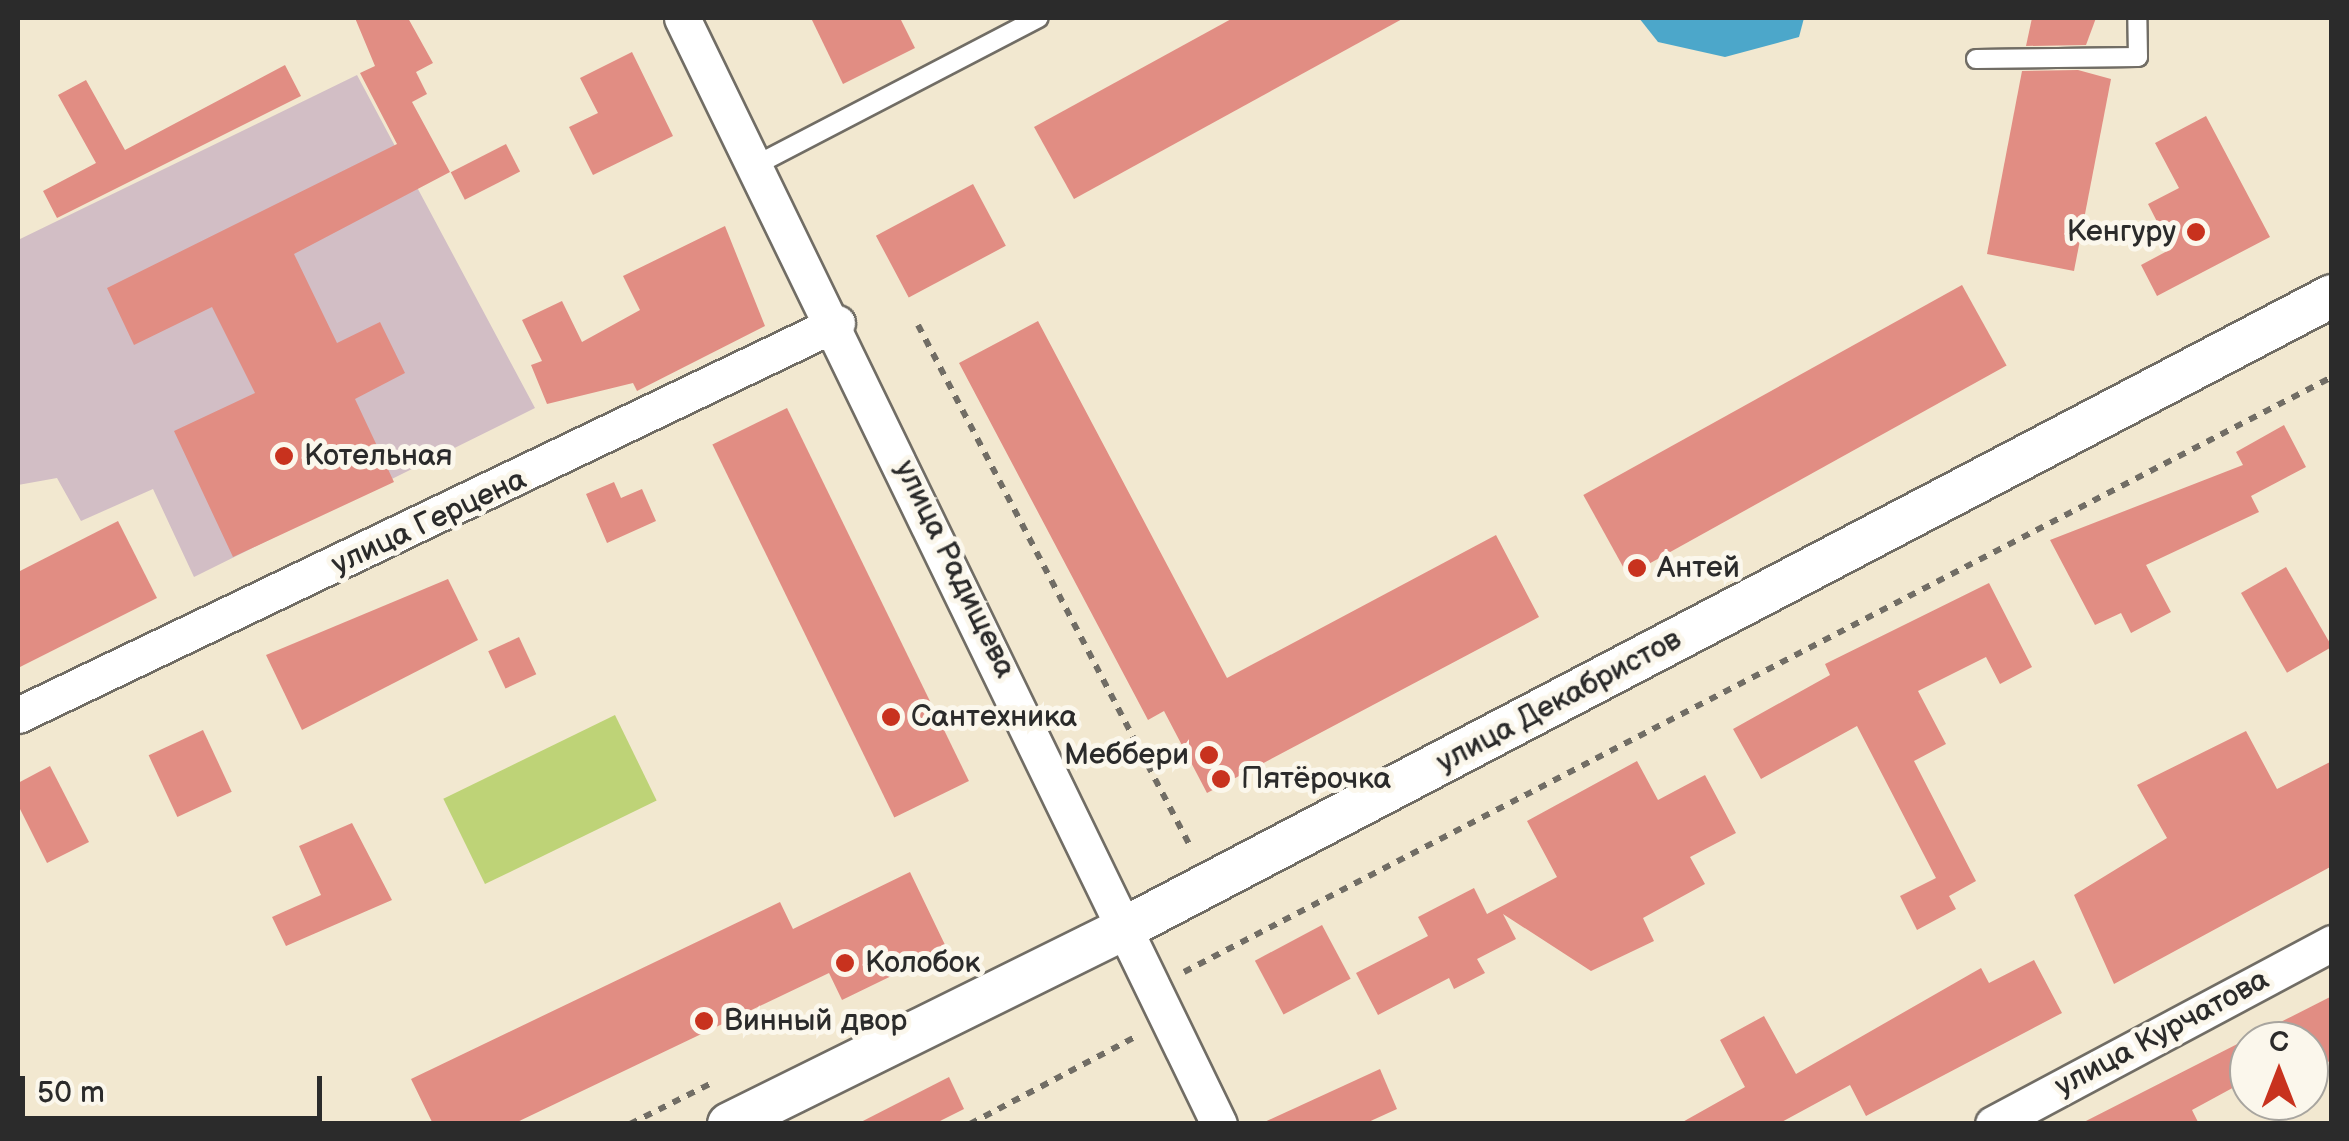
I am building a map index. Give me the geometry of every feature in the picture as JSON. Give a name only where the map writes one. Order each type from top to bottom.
[{"type":"street","name":"улица Радищева","points":[[682,18],[760,163],[1219,1124]]},
{"type":"street","name":"улица Декабристов","points":[[729,1124],[1127,928],[2332,296]]},
{"type":"street","name":"улица Герцена","points":[[18,715],[837,324]]},
{"type":"street","name":"улица Курчатова","points":[[1993,1124],[2332,943]]},
{"type":"lane","points":[[760,163],[1038,18]]},
{"type":"lane","points":[[1976,58],[2138,56],[2137,18]]},
{"type":"path","points":[[918,325],[1189,846],[1206,837]]},
{"type":"path","points":[[970,1124],[1164,1003],[2332,378]]},
{"type":"shaded area","points":[[357,75],[535,408],[194,577],[153,489],[81,521],[57,478],[18,485],[18,240]]},
{"type":"green space","points":[[615,715],[657,800],[485,884],[443,799]]},
{"type":"water","points":[[1639,18],[1804,18],[1799,37],[1725,57],[1658,42]]},
{"type":"building","points":[[355,18],[408,18],[433,63],[416,72],[427,94],[412,102],[450,172],[294,254],[337,343],[380,322],[405,373],[355,399],[394,482],[233,557],[174,431],[255,393],[212,307],[134,345],[107,288],[397,144],[360,73],[375,66]]},
{"type":"building","points":[[811,18],[900,18],[915,48],[843,84]]},
{"type":"building","points":[[1233,18],[1404,18],[1074,199],[1034,127]]},
{"type":"building","points":[[2032,18],[2096,18],[2086,45],[2026,46]]},
{"type":"building","points":[[632,52],[673,136],[593,175],[569,127],[598,113],[580,78]]},
{"type":"building","points":[[285,65],[301,96],[57,218],[43,191],[96,163],[58,95],[86,80],[125,150]]},
{"type":"building","points":[[2078,70],[2111,79],[2074,271],[1987,254],[2022,71]]},
{"type":"building","points":[[2206,116],[2270,237],[2157,296],[2141,265],[2171,249],[2148,204],[2179,188],[2155,143]]},
{"type":"building","points":[[506,144],[520,172],[465,200],[451,172]]},
{"type":"building","points":[[973,184],[1006,246],[909,297],[876,236]]},
{"type":"building","points":[[725,226],[765,326],[637,391],[633,383],[547,404],[531,365],[542,361],[522,320],[562,301],[582,342],[640,310],[623,276]]},
{"type":"building","points":[[1962,285],[2007,365],[1628,575],[1583,495]]},
{"type":"building","points":[[1038,321],[1227,678],[1496,535],[1539,617],[1207,793],[1164,711],[1148,720],[959,363]]},
{"type":"building","points":[[787,408],[969,781],[894,817],[712,444]]},
{"type":"building","points":[[2284,425],[2306,467],[2251,496],[2259,512],[2146,565],[2171,612],[2131,633],[2121,613],[2095,625],[2050,540],[2243,465],[2236,452]]},
{"type":"building","points":[[614,482],[621,498],[642,489],[656,521],[607,543],[586,494]]},
{"type":"building","points":[[118,521],[157,598],[18,668],[18,572]]},
{"type":"building","points":[[2286,567],[2332,647],[2287,673],[2241,593]]},
{"type":"building","points":[[448,579],[478,640],[302,730],[266,655]]},
{"type":"building","points":[[1989,583],[2032,667],[2000,684],[1986,657],[1918,691],[1946,744],[1914,761],[1976,881],[1949,896],[1956,909],[1917,930],[1900,896],[1936,878],[1857,726],[1761,779],[1733,729],[1830,675],[1825,664]]},
{"type":"building","points":[[519,637],[536,674],[506,689],[488,651]]},
{"type":"building","points":[[203,730],[232,792],[177,817],[149,755]]},
{"type":"building","points":[[2246,731],[2277,789],[2332,761],[2332,866],[2114,984],[2074,895],[2167,838],[2137,785]]},
{"type":"building","points":[[1637,761],[1658,800],[1705,775],[1736,833],[1690,857],[1705,884],[1643,918],[1654,941],[1591,971],[1503,914],[1516,939],[1477,959],[1485,973],[1454,989],[1449,978],[1378,1015],[1356,973],[1428,936],[1418,917],[1474,888],[1487,914],[1557,877],[1527,821]]},
{"type":"building","points":[[50,766],[89,842],[47,863],[18,805],[18,783]]},
{"type":"building","points":[[352,823],[392,900],[286,946],[272,917],[321,895],[299,846]]},
{"type":"building","points":[[910,872],[947,949],[842,1000],[829,973],[513,1124],[433,1124],[411,1079],[780,902],[793,929]]},
{"type":"building","points":[[1322,925],[1351,979],[1284,1015],[1255,961]]},
{"type":"building","points":[[2034,960],[2062,1013],[1866,1116],[1850,1085],[1778,1124],[1679,1124],[1745,1087],[1720,1040],[1764,1016],[1796,1074],[1981,968],[1989,983]]},
{"type":"building","points":[[2332,996],[2332,1060],[2329,1061],[2329,1021],[2283,1021]]},
{"type":"building","points":[[2229,1048],[2229,1090],[2192,1110],[2199,1124],[2080,1124]]},
{"type":"building","points":[[1380,1069],[1397,1109],[1364,1124],[1260,1124]]},
{"type":"building","points":[[949,1077],[964,1109],[934,1124],[857,1124]]},
{"type":"place","name":"Кенгуру","points":[[2196,232]]},
{"type":"place","name":"Котельная","points":[[284,456]]},
{"type":"place","name":"Антей","points":[[1637,568]]},
{"type":"place","name":"Сантехника","points":[[891,717]]},
{"type":"place","name":"Меббери","points":[[1209,755]]},
{"type":"place","name":"Пятёрочка","points":[[1221,779]]},
{"type":"place","name":"Колобок","points":[[845,963]]},
{"type":"place","name":"Винный двор","points":[[704,1021]]}]
